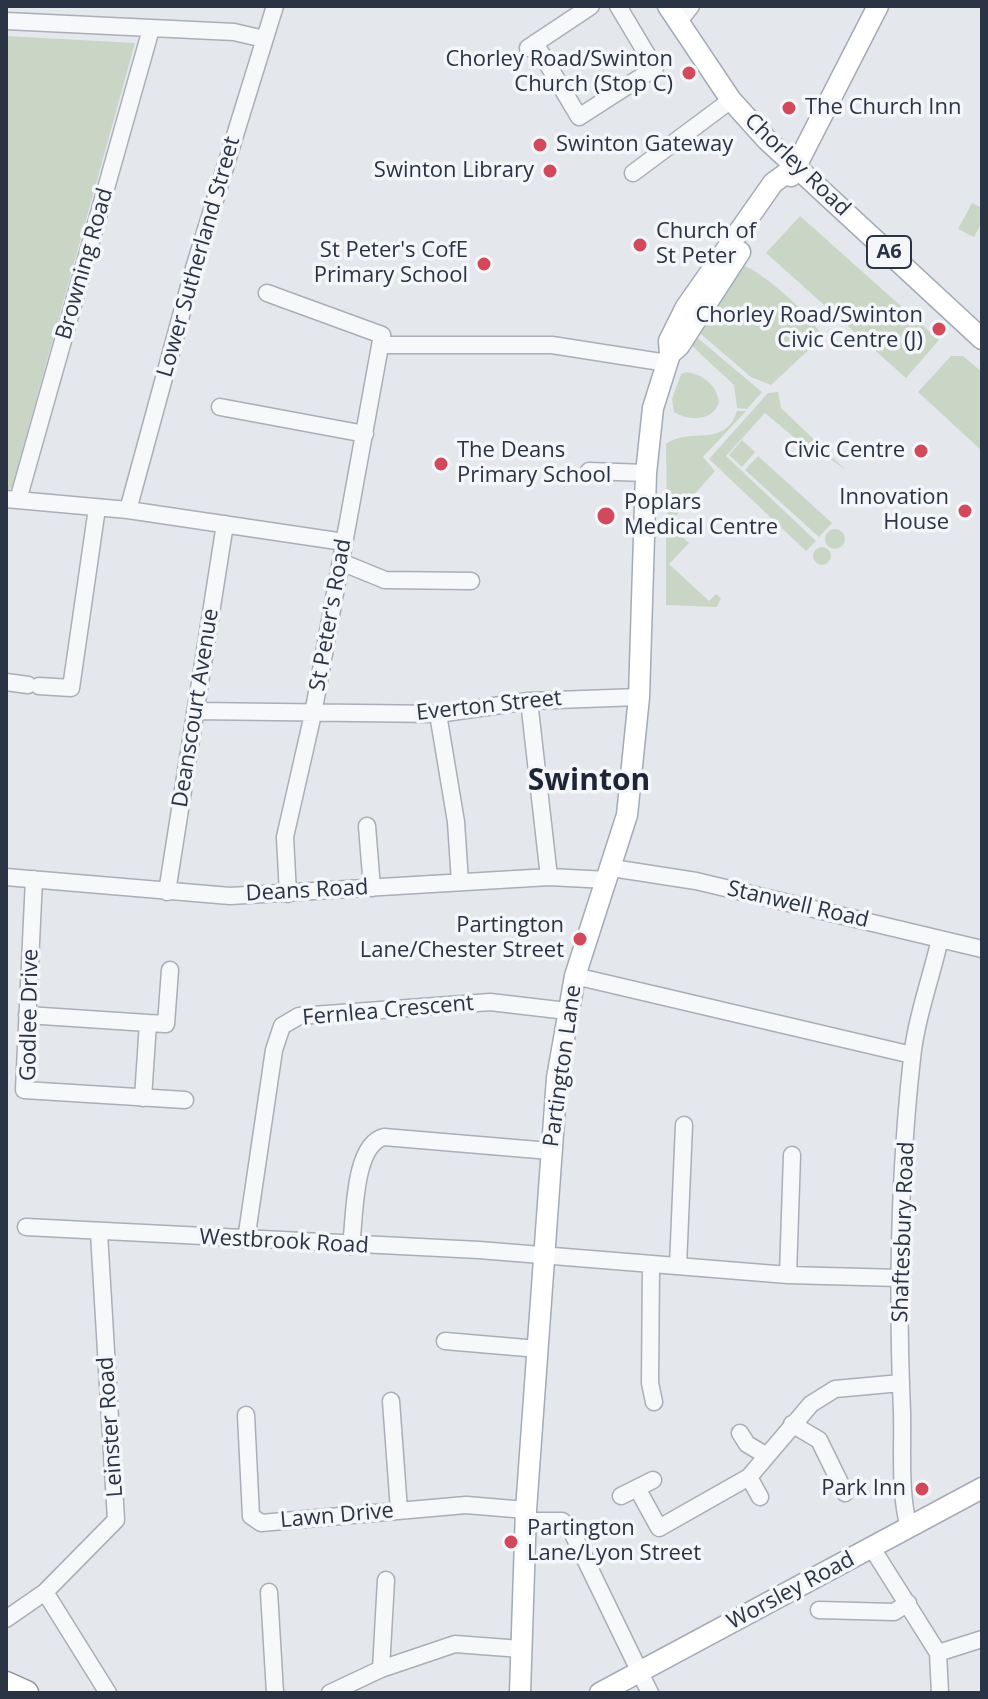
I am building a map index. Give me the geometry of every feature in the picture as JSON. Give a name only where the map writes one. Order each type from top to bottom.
[{"type":"highway","points":[[6,1684],[26,1693]]},
{"type":"main road","points":[[795,167],[878,6]]},
{"type":"main road","name":"Chorley Road","points":[[679,11],[731,100],[795,167],[982,339]]},
{"type":"main road","name":"Partington Lane","points":[[520,1693],[526,1516],[550,1151],[567,1011],[575,976],[627,815],[639,697],[646,473],[653,408],[674,329],[686,307],[773,183],[795,167]]},
{"type":"main road","name":"Worsley Road","points":[[600,1693],[982,1488]]},
{"type":"street","name":"Lower Sutherland Street","points":[[128,510],[194,268],[275,6]]},
{"type":"street","points":[[591,6],[532,46],[579,117],[655,68],[618,6]]},
{"type":"street","points":[[6,21],[234,32],[264,39]]},
{"type":"street","name":"Browning Road","points":[[12,499],[151,29]]},
{"type":"street","points":[[633,173],[731,100]]},
{"type":"street","points":[[267,293],[382,340],[552,345],[668,359]]},
{"type":"street","name":"St Peter's Road","points":[[288,894],[285,837],[313,714],[382,340]]},
{"type":"street","points":[[220,407],[365,434]]},
{"type":"street","points":[[589,471],[646,473]]},
{"type":"street","points":[[12,499],[128,510],[344,542]]},
{"type":"street","points":[[6,682],[71,688],[97,508]]},
{"type":"street","name":"Deanscourt Avenue","points":[[167,892],[195,711],[218,522]]},
{"type":"street","points":[[341,562],[385,580],[471,581]]},
{"type":"street","name":"Everton Street","points":[[195,711],[438,714],[529,701],[639,697]]},
{"type":"street","points":[[529,701],[549,877]]},
{"type":"street","points":[[438,714],[456,822],[460,882]]},
{"type":"street","points":[[367,826],[372,888]]},
{"type":"street","name":"Deans Road","points":[[6,877],[167,892],[288,894],[610,874]]},
{"type":"street","name":"Stanwell Road","points":[[610,874],[696,881],[982,949]]},
{"type":"street","name":"Godlee Drive","points":[[34,879],[24,1090],[185,1100]]},
{"type":"street","name":"Shaftesbury Road","points":[[909,1528],[904,1505],[900,1278],[912,1055],[940,939]]},
{"type":"street","points":[[575,976],[912,1055]]},
{"type":"street","points":[[27,1015],[166,1024],[169,977],[150,983]]},
{"type":"street","name":"Fernlea Crescent","points":[[246,1240],[274,1050],[282,1026],[299,1016],[490,1002],[567,1011]]},
{"type":"street","points":[[143,1098],[148,1023]]},
{"type":"street","points":[[678,1266],[684,1125]]},
{"type":"street","points":[[351,1246],[360,1172],[366,1149],[374,1140],[384,1137],[550,1151]]},
{"type":"street","points":[[788,1275],[792,1155]]},
{"type":"street","name":"Westbrook Road","points":[[26,1227],[542,1256],[788,1275],[900,1278]]},
{"type":"street","name":"Leinster Road","points":[[6,1619],[45,1592],[116,1520],[99,1233]]},
{"type":"street","points":[[651,1264],[650,1383],[654,1402]]},
{"type":"street","points":[[445,1341],[538,1349]]},
{"type":"street","points":[[637,1488],[659,1528],[749,1477],[811,1404],[835,1389],[901,1383]]},
{"type":"street","points":[[391,1401],[399,1510]]},
{"type":"street","name":"Lawn Drive","points":[[246,1415],[251,1516],[255,1521],[466,1505],[562,1521],[570,1528],[639,1672]]},
{"type":"street","points":[[792,1424],[819,1440],[845,1493]]},
{"type":"street","points":[[740,1433],[747,1444],[767,1456]]},
{"type":"street","points":[[749,1477],[760,1497]]},
{"type":"street","points":[[621,1496],[653,1480]]},
{"type":"street","points":[[872,1548],[938,1653],[940,1693]]},
{"type":"street","points":[[381,1669],[386,1580]]},
{"type":"street","points":[[45,1592],[108,1693]]},
{"type":"street","points":[[269,1592],[275,1693]]},
{"type":"street","points":[[819,1610],[894,1612],[908,1603]]},
{"type":"street","points":[[938,1653],[982,1639]]},
{"type":"street","points":[[330,1693],[381,1669],[455,1644],[521,1649]]},
{"type":"street","points":[[639,1672],[650,1693]]},
{"type":"green space","points":[[6,36],[135,43],[12,487],[6,492]]},
{"type":"green space","points":[[972,203],[982,208],[982,222],[974,237],[958,229]]},
{"type":"green space","points":[[800,216],[939,340],[906,378],[766,253]]},
{"type":"green space","points":[[742,265],[785,294],[819,332],[816,343],[771,385],[751,377],[695,329]]},
{"type":"green space","points":[[694,335],[762,392],[747,409],[737,408],[734,385],[691,345]]},
{"type":"green space","points":[[951,356],[963,356],[982,372],[982,451],[918,392]]},
{"type":"green space","points":[[686,372],[703,378],[715,391],[719,402],[716,409],[706,416],[693,418],[674,412],[672,399],[681,374]]},
{"type":"green space","points":[[778,392],[781,408],[846,470],[822,453],[814,454],[765,413],[726,456],[816,541],[806,551],[709,459],[768,393]]},
{"type":"green space","points":[[737,411],[746,411],[703,457],[715,471],[667,526],[666,444],[676,439],[724,430],[732,423]]},
{"type":"green space","points":[[742,440],[755,452],[742,467],[729,455]]},
{"type":"green space","points":[[758,456],[832,523],[819,537],[745,470]]},
{"type":"green space","points":[[672,527],[689,543],[669,564],[709,601],[716,594],[721,598],[717,607],[666,605],[666,533]]},
{"type":"green space","points":[[831,529],[839,529],[845,539],[839,549],[831,549],[825,543],[825,535]]},
{"type":"green space","points":[[822,547],[831,556],[822,565],[813,556]]},
{"type":"place","name":"Chorley Road/Swinton Church (Stop C)","points":[[689,73]]},
{"type":"place","name":"The Church Inn","points":[[789,108]]},
{"type":"place","name":"Swinton Gateway","points":[[540,145]]},
{"type":"place","name":"Swinton Library","points":[[550,171]]},
{"type":"place","name":"Church of St Peter","points":[[640,245]]},
{"type":"place","name":"St Peter's CofE Primary School","points":[[484,264]]},
{"type":"place","name":"Chorley Road/Swinton Civic Centre (J)","points":[[939,329]]},
{"type":"place","name":"Civic Centre","points":[[921,451]]},
{"type":"place","name":"The Deans Primary School","points":[[441,464]]},
{"type":"place","name":"Innovation House","points":[[965,511]]},
{"type":"place","name":"Poplars Medical Centre","points":[[606,516]]},
{"type":"place","name":"Partington Lane/Chester Street","points":[[580,939]]},
{"type":"place","name":"Park Inn","points":[[922,1489]]},
{"type":"place","name":"Partington Lane/Lyon Street","points":[[511,1542]]},
{"type":"district","name":"Swinton","points":[[589,781]]}]
